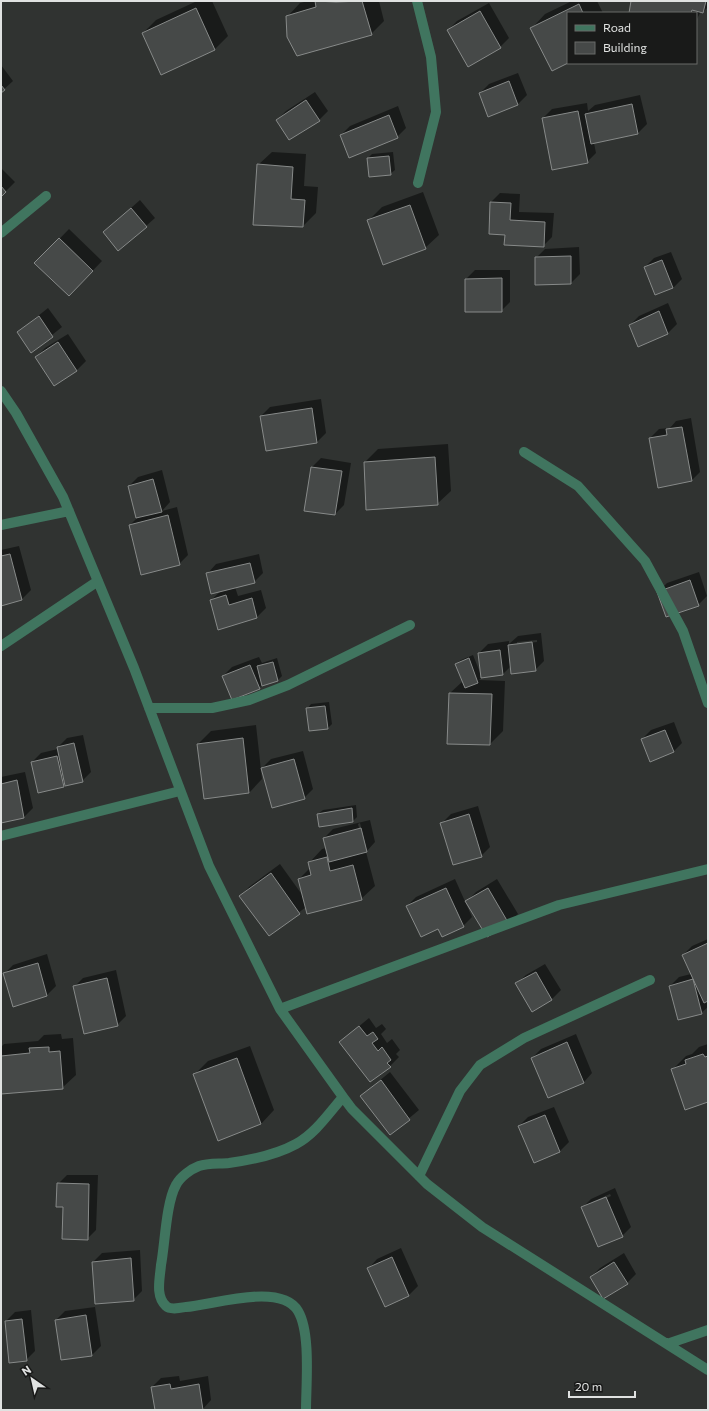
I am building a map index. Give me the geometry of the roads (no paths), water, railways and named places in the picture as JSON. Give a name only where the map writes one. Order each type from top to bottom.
[{"type":"street","points":[[417,1],[431,57],[436,112],[418,183]]},
{"type":"street","points":[[1,233],[46,196]]},
{"type":"street","points":[[1,391],[19,419],[63,497],[149,708],[209,866],[280,1009],[343,1097],[352,1109],[419,1176],[482,1227],[708,1370]]},
{"type":"street","points":[[524,452],[578,486],[645,562],[683,631],[708,703]]},
{"type":"street","points":[[1,524],[69,511]]},
{"type":"street","points":[[1,646],[98,581]]},
{"type":"street","points":[[149,708],[212,708],[249,700],[288,684],[410,625]]},
{"type":"street","points":[[1,836],[180,791]]},
{"type":"street","points":[[280,1009],[559,905],[708,869]]},
{"type":"street","points":[[419,1176],[460,1091],[480,1065],[524,1038],[650,980]]},
{"type":"street","points":[[306,1410],[305,1332],[298,1311],[288,1301],[262,1295],[203,1306],[174,1309],[167,1307],[162,1301],[158,1287],[171,1200],[176,1184],[185,1174],[200,1166],[230,1163],[266,1156],[296,1144],[320,1124],[343,1097]]},
{"type":"street","points":[[667,1344],[708,1330]]}]
